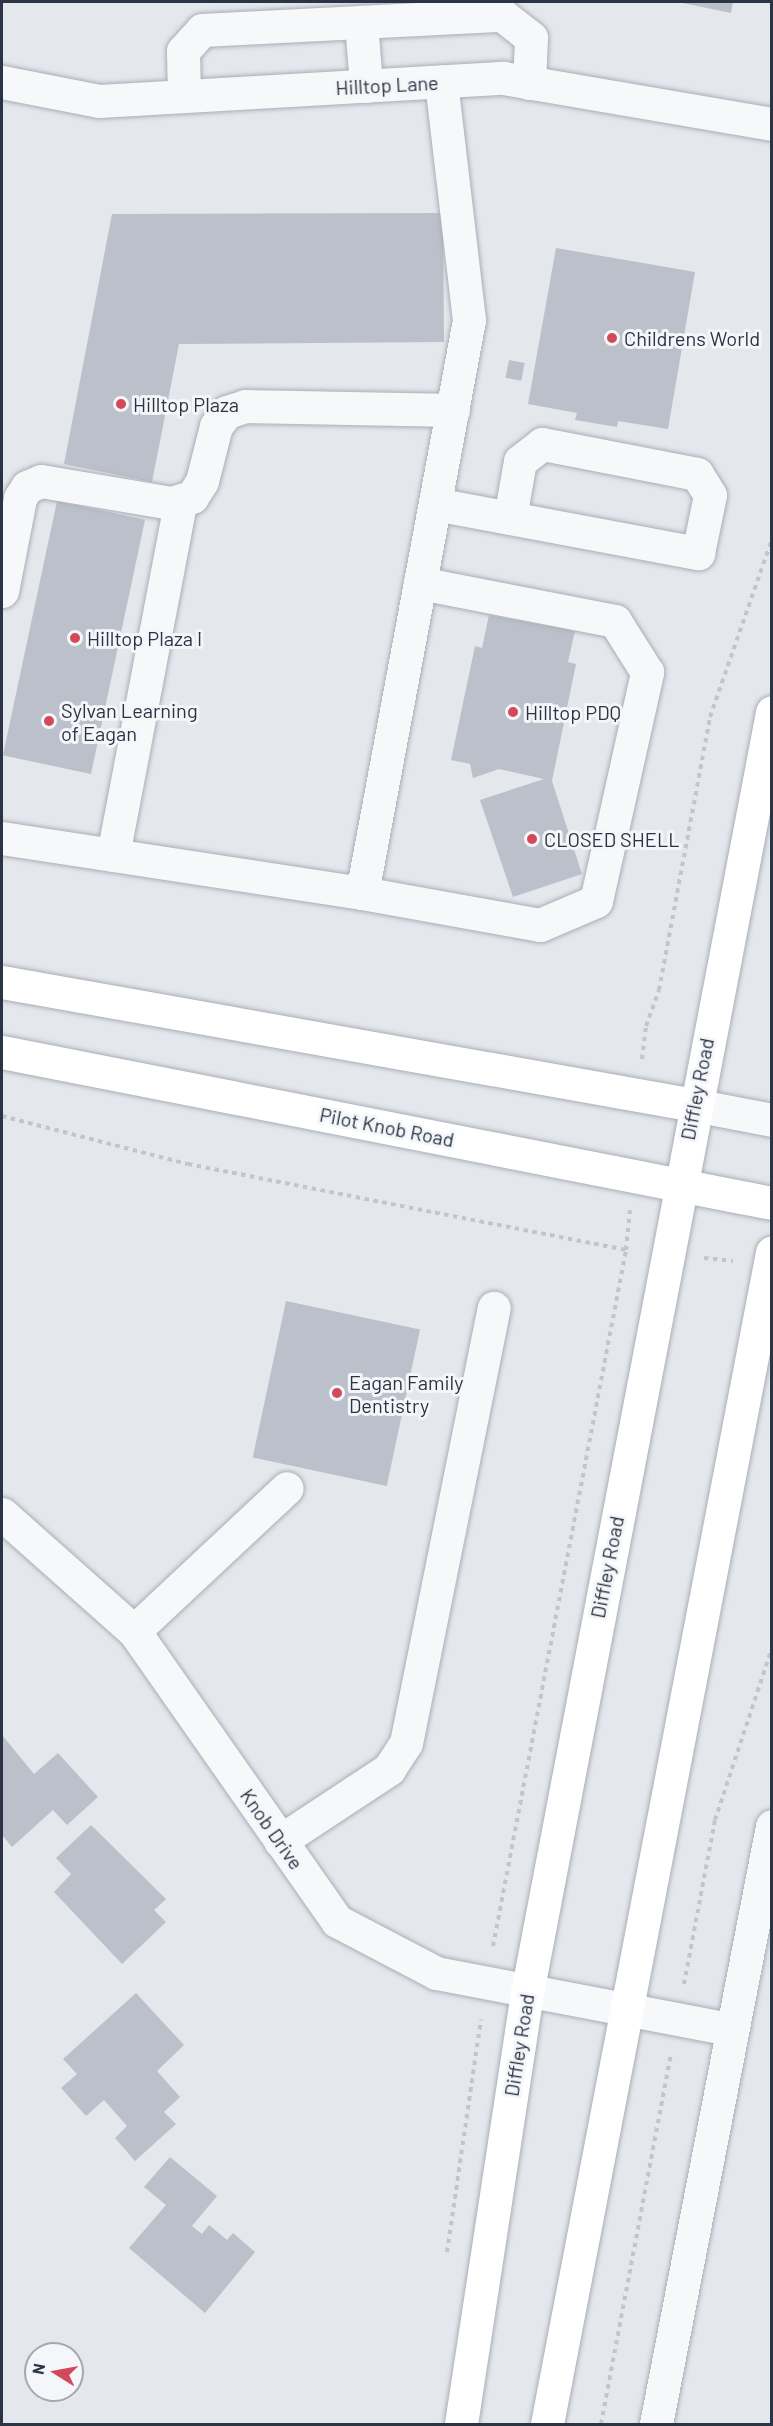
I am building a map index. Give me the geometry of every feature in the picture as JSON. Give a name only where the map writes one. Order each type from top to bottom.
[{"type":"main road","name":"Diffley Road","points":[[461,2424],[527,1993],[665,1253],[771,712]]},
{"type":"main road","points":[[2,982],[694,1105]]},
{"type":"main road","name":"Pilot Knob Road","points":[[2,1052],[771,1203]]},
{"type":"main road","points":[[547,2424],[770,1258]]},
{"type":"street","points":[[184,96],[183,51],[202,30],[502,15],[531,38],[529,83]]},
{"type":"street","points":[[362,22],[366,86]]},
{"type":"street","name":"Hilltop Lane","points":[[2,82],[99,101],[503,78],[771,124]]},
{"type":"street","points":[[362,892],[469,320],[441,82]]},
{"type":"street","points":[[2,591],[20,498],[27,487],[41,481],[171,503],[192,497],[202,481],[216,426],[227,412],[245,406],[453,410]]},
{"type":"street","points":[[435,504],[510,518],[698,553],[710,495],[698,474],[542,444],[520,461],[510,518]]},
{"type":"street","points":[[113,855],[181,500]]},
{"type":"street","points":[[2,838],[362,892],[540,925],[596,901],[646,672],[615,621],[420,583]]},
{"type":"street","points":[[694,1105],[771,1120]]},
{"type":"street","points":[[280,1841],[389,1768],[406,1743],[494,1308]]},
{"type":"street","points":[[134,1631],[287,1488]]},
{"type":"street","name":"Knob Drive","points":[[2,1514],[134,1631],[337,1921],[436,1972],[625,2012],[730,2029]]},
{"type":"street","points":[[656,2424],[730,2029],[771,1826]]},
{"type":"path","points":[[639,1095],[646,1026],[659,990],[710,717],[771,539]]},
{"type":"path","points":[[2,1116],[188,1164],[626,1250],[770,1258]]},
{"type":"path","points":[[447,2256],[486,1984],[626,1250],[633,1176]]},
{"type":"building","points":[[678,2],[733,2],[731,13]]},
{"type":"building","name":"Hilltop Plaza","points":[[443,213],[444,342],[179,344],[152,482],[64,464],[112,214]]},
{"type":"building","name":"Childrens World","points":[[556,248],[695,272],[668,429],[618,421],[617,427],[575,420],[577,413],[528,404]]},
{"type":"building","points":[[509,360],[525,363],[521,381],[506,378]]},
{"type":"building","name":"Hilltop Plaza I","points":[[57,501],[145,520],[91,774],[3,755]]},
{"type":"building","name":"Hilltop PDQ","points":[[489,615],[575,631],[568,662],[576,664],[552,781],[582,874],[513,897],[480,800],[544,779],[499,769],[473,778],[470,764],[451,760],[475,646],[482,648]]},
{"type":"building","name":"Eagan Family Dentistry","points":[[286,1301],[420,1329],[387,1486],[253,1458]]},
{"type":"building","points":[[2,1735],[34,1774],[58,1753],[98,1797],[67,1825],[53,1810],[12,1847],[2,1835]]},
{"type":"building","points":[[91,1825],[166,1899],[154,1910],[166,1922],[122,1964],[54,1892],[71,1874],[56,1858]]},
{"type":"building","points":[[136,1993],[184,2045],[157,2071],[180,2097],[164,2112],[176,2124],[135,2161],[115,2138],[127,2126],[104,2100],[86,2116],[61,2088],[77,2074],[63,2059]]},
{"type":"building","points":[[170,2157],[217,2196],[192,2226],[202,2234],[209,2225],[227,2240],[233,2233],[255,2252],[205,2313],[129,2248],[166,2205],[144,2187]]},
{"type":"place","name":"Childrens World","points":[[612,338]]},
{"type":"place","name":"Hilltop Plaza","points":[[121,404]]},
{"type":"place","name":"Hilltop Plaza I","points":[[75,638]]},
{"type":"place","name":"Hilltop PDQ","points":[[513,712]]},
{"type":"place","name":"Sylvan Learning of Eagan","points":[[49,721]]},
{"type":"place","name":"CLOSED SHELL","points":[[532,839]]},
{"type":"place","name":"Eagan Family Dentistry","points":[[337,1393]]}]
